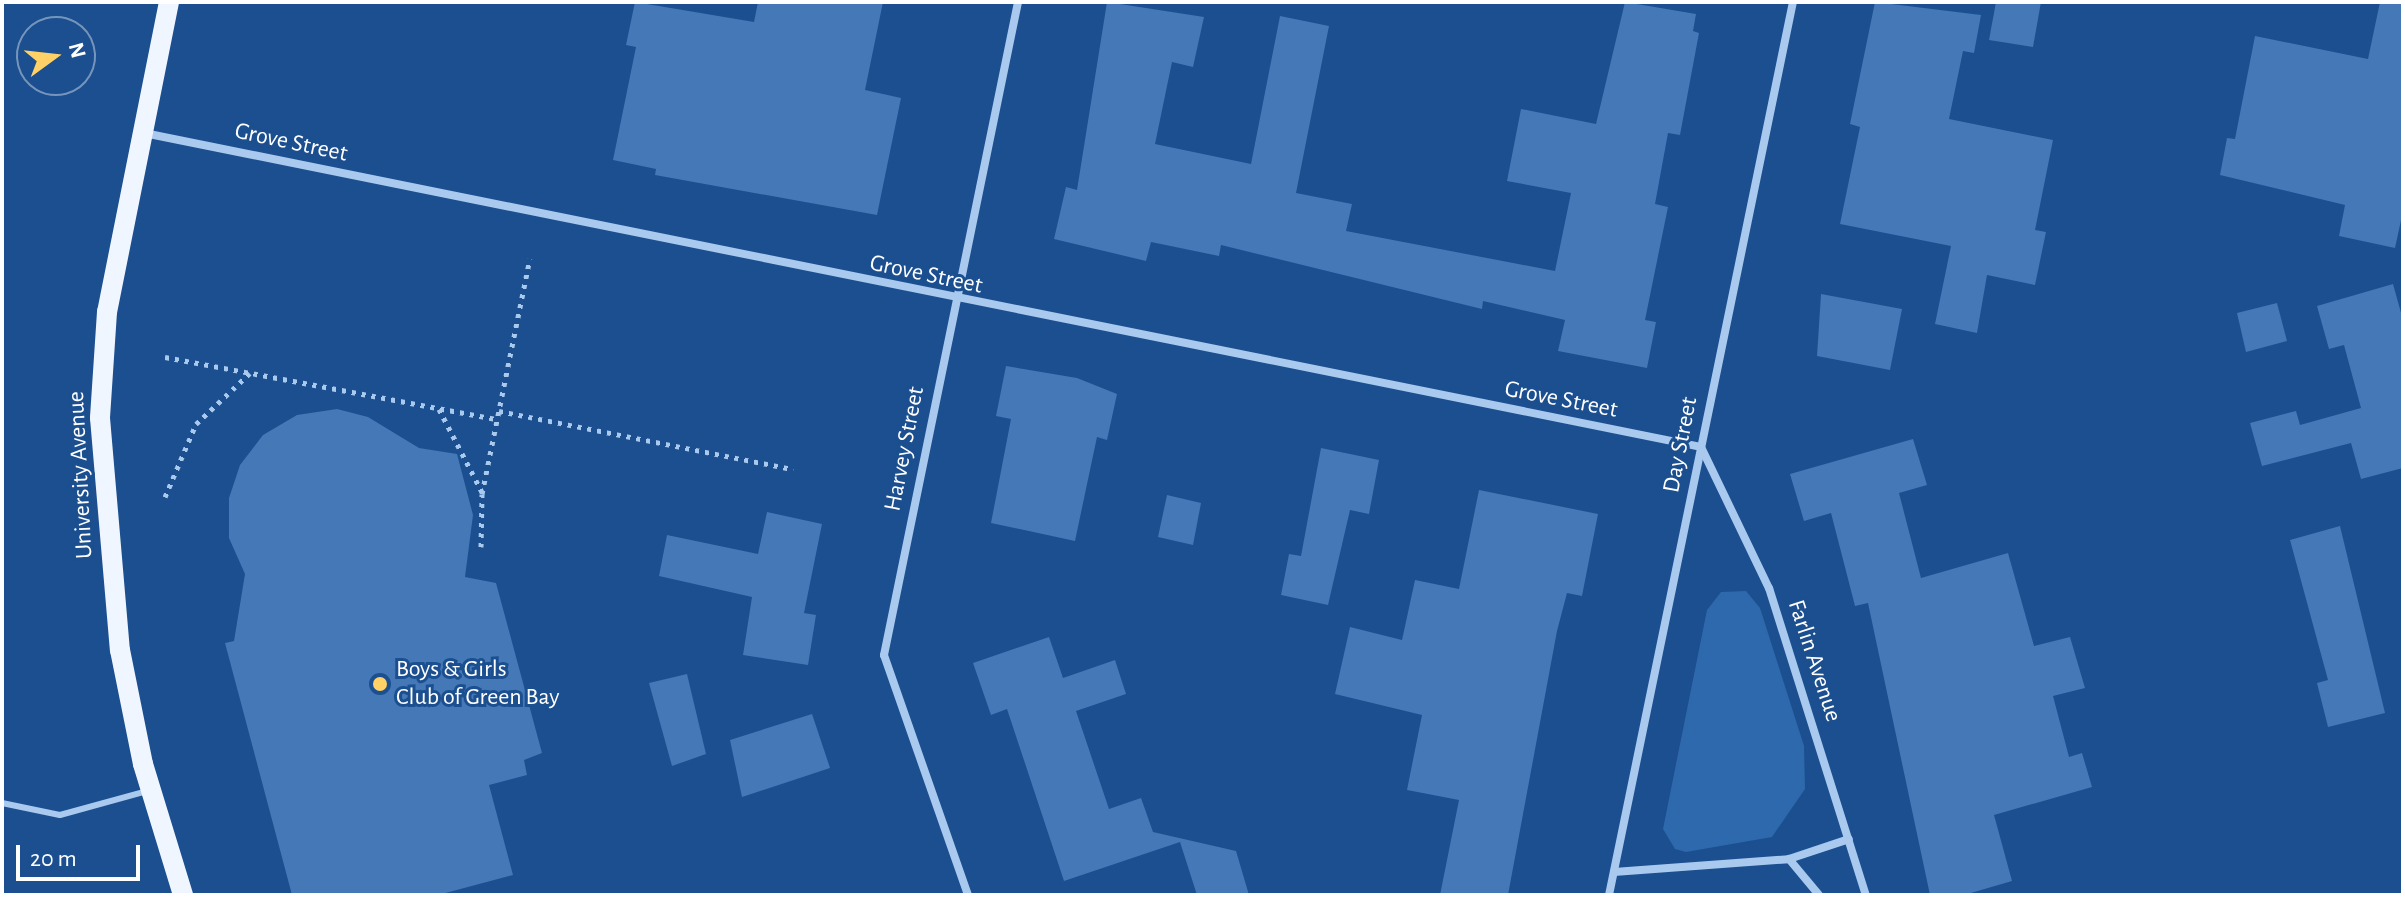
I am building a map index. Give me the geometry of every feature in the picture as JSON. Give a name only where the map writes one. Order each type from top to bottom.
[{"type":"main road","name":"University Avenue","points":[[169,2],[107,312],[100,418],[120,650],[151,790],[183,895]]},
{"type":"street","name":"Harvey Street","points":[[968,895],[884,655],[1018,2]]},
{"type":"street","name":"Day Street","points":[[1609,895],[1793,2]]},
{"type":"street","name":"Grove Street","points":[[143,132],[955,301],[1701,447]]},
{"type":"street","name":"Farlin Avenue","points":[[1701,447],[1769,588],[1866,895]]},
{"type":"street","points":[[1614,872],[1789,859],[1849,839]]},
{"type":"street","points":[[1789,859],[1819,895]]},
{"type":"lane","points":[[2,803],[60,815],[151,790]]},
{"type":"path","points":[[481,547],[482,494],[530,259]]},
{"type":"path","points":[[165,357],[497,419]]},
{"type":"path","points":[[165,497],[188,435],[250,373]]},
{"type":"path","points":[[439,408],[482,494]]},
{"type":"path","points":[[499,411],[793,469]]},
{"type":"shaded area","points":[[1746,591],[1760,608],[1804,746],[1805,789],[1772,837],[1686,852],[1675,849],[1663,829],[1707,610],[1721,592]]},
{"type":"building","points":[[635,2],[754,22],[758,2],[883,2],[865,90],[901,98],[877,215],[655,175],[656,169],[613,160],[636,47],[626,45]]},
{"type":"building","points":[[1107,2],[1204,17],[1193,67],[1172,62],[1155,144],[1251,164],[1280,16],[1329,26],[1296,193],[1352,204],[1346,231],[1555,271],[1571,193],[1507,181],[1521,109],[1596,124],[1625,2],[1696,14],[1693,31],[1699,33],[1680,135],[1668,133],[1655,204],[1668,207],[1645,320],[1656,322],[1647,368],[1558,351],[1565,320],[1483,301],[1482,309],[1221,245],[1219,256],[1151,242],[1146,261],[1054,239],[1066,187],[1077,190]]},
{"type":"building","points":[[1875,2],[1981,15],[1974,53],[1963,51],[1949,119],[2053,140],[2035,230],[2046,232],[2035,285],[1987,275],[1977,333],[1935,324],[1951,246],[1840,224],[1860,127],[1850,124]]},
{"type":"building","points":[[1996,2],[2041,2],[2033,47],[1989,40]]},
{"type":"building","points":[[2380,2],[2403,2],[2403,211],[2395,248],[2339,236],[2345,205],[2220,175],[2227,138],[2235,139],[2255,36],[2368,59]]},
{"type":"building","points":[[2393,284],[2403,320],[2403,468],[2361,479],[2351,443],[2262,466],[2250,423],[2296,411],[2300,425],[2361,408],[2344,345],[2329,349],[2317,306]]},
{"type":"building","points":[[1821,294],[1902,309],[1890,370],[1817,356]]},
{"type":"building","points":[[2277,303],[2287,341],[2246,352],[2237,313]]},
{"type":"building","points":[[1006,366],[1077,378],[1117,394],[1107,440],[1097,437],[1075,541],[991,523],[1011,419],[996,416]]},
{"type":"building","name":"Boys & Girls Club of Green Bay","points":[[337,409],[368,417],[419,448],[457,454],[473,515],[465,577],[496,583],[542,753],[524,760],[527,775],[489,785],[513,875],[438,895],[292,895],[225,643],[234,641],[245,574],[229,538],[229,498],[240,465],[263,435],[297,415]]},
{"type":"building","points":[[1913,439],[1927,485],[1899,493],[1921,578],[2008,553],[2034,646],[2070,637],[2085,688],[2053,696],[2069,757],[2082,753],[2092,787],[1994,815],[2012,881],[1964,895],[1930,895],[1868,603],[1855,606],[1831,513],[1804,521],[1790,474]]},
{"type":"building","points":[[1321,448],[1379,460],[1369,514],[1350,510],[1328,605],[1281,595],[1289,554],[1301,556]]},
{"type":"building","points":[[1479,490],[1598,514],[1582,596],[1567,593],[1557,631],[1508,895],[1440,895],[1459,800],[1407,790],[1422,715],[1335,694],[1350,627],[1402,640],[1415,580],[1459,589]]},
{"type":"building","points":[[1167,495],[1201,503],[1193,545],[1158,537]]},
{"type":"building","points":[[767,512],[822,524],[804,613],[816,615],[808,665],[743,655],[752,597],[659,576],[667,535],[758,554]]},
{"type":"building","points":[[2340,526],[2385,713],[2328,727],[2317,683],[2328,680],[2290,540]]},
{"type":"building","points":[[1049,637],[1063,678],[1115,660],[1126,694],[1076,711],[1109,809],[1141,798],[1153,832],[1236,851],[1249,895],[1197,895],[1180,842],[1064,881],[1007,709],[991,715],[973,663]]},
{"type":"building","points":[[687,674],[706,754],[672,766],[649,683]]},
{"type":"building","points":[[812,714],[830,768],[742,797],[730,740]]},
{"type":"place","name":"Boys & Girls Club of Green Bay","points":[[380,684]]}]
